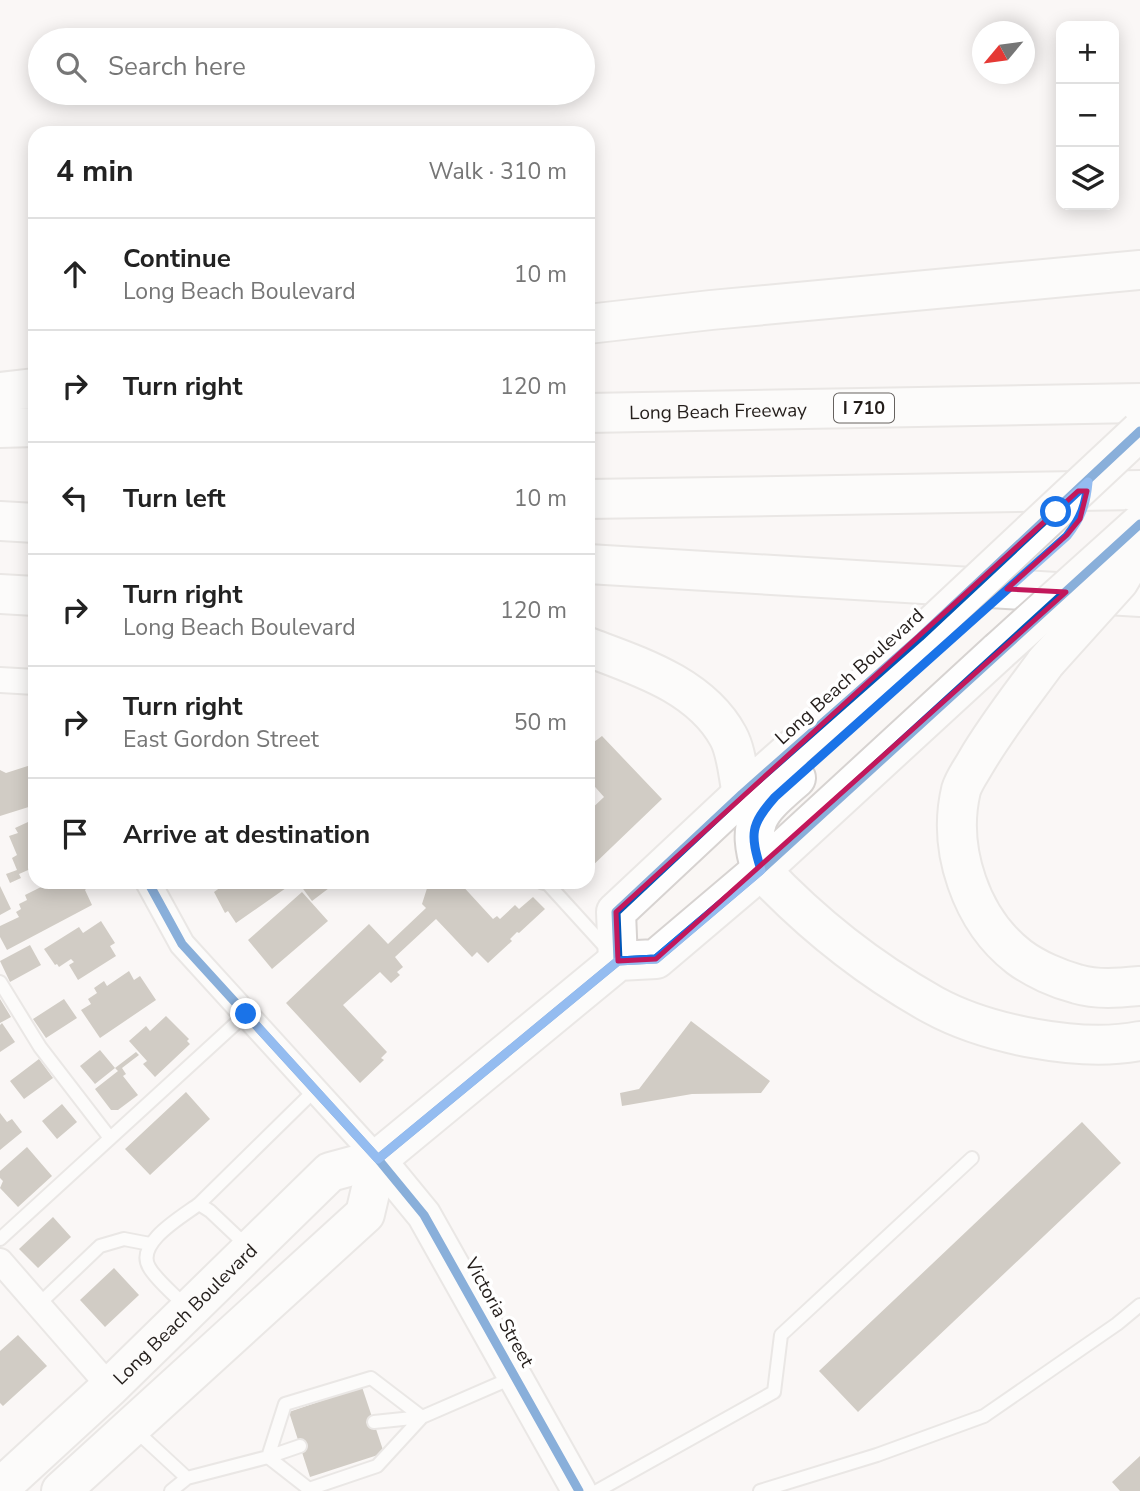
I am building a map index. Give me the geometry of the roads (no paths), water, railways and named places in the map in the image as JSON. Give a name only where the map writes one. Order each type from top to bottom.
[{"type":"main road","points":[[595,323],[1140,270]]},
{"type":"main road","points":[[0,392],[28,389]]},
{"type":"main road","name":"Long Beach Freeway","points":[[595,413],[1140,403]]},
{"type":"main road","points":[[0,428],[28,427]]},
{"type":"main road","name":"Long Beach Boulevard","points":[[0,1488],[110,1387],[330,1172],[378,1159],[618,961],[617,912],[742,794],[934,640],[1140,431]]},
{"type":"main road","points":[[595,499],[1140,490]]},
{"type":"main road","points":[[0,520],[28,518]]},
{"type":"main road","points":[[0,520],[28,522]]},
{"type":"main road","points":[[618,961],[656,959],[761,870],[1140,524]]},
{"type":"main road","points":[[1140,545],[1119,581],[1046,662],[990,739],[962,788],[957,819],[959,847],[966,880],[980,912],[998,938],[1021,958],[1078,985],[1109,989],[1140,986]]},
{"type":"main road","points":[[595,564],[1140,597]]},
{"type":"main road","points":[[0,594],[28,596]]},
{"type":"main road","points":[[934,640],[760,814],[754,828],[755,849],[761,870],[779,890],[843,944],[891,979],[935,1006],[981,1024],[1024,1036],[1075,1044],[1140,1041]]},
{"type":"main road","points":[[595,650],[642,667],[689,693],[713,714],[729,738],[742,794]]},
{"type":"main road","points":[[61,1491],[365,1214],[378,1159]]},
{"type":"street","points":[[0,680],[28,682]]},
{"type":"street","points":[[152,889],[182,944],[378,1159]]},
{"type":"street","name":"Victoria Street","points":[[378,1159],[424,1215],[580,1490]]},
{"type":"street","points":[[0,1261],[110,1387]]},
{"type":"lane","points":[[553,889],[618,961]]},
{"type":"lane","points":[[0,982],[40,1047],[110,1138]]},
{"type":"lane","points":[[0,1239],[246,1014]]},
{"type":"lane","points":[[189,1310],[148,1267],[146,1255],[150,1244],[199,1204],[315,1090]]},
{"type":"lane","points":[[580,1490],[774,1392],[781,1335],[972,1158]]},
{"type":"lane","points":[[199,1204],[251,1250]]},
{"type":"lane","points":[[38,1305],[100,1246],[124,1239],[150,1244]]},
{"type":"lane","points":[[760,1491],[877,1455],[984,1416],[1140,1305]]},
{"type":"lane","points":[[374,1422],[422,1417],[516,1376]]},
{"type":"lane","points":[[268,1457],[285,1404],[371,1378],[422,1417]]},
{"type":"lane","points":[[268,1457],[309,1489],[377,1466],[422,1417]]},
{"type":"lane","points":[[131,1427],[187,1478]]},
{"type":"lane","points":[[172,1491],[187,1478],[300,1446]]}]
